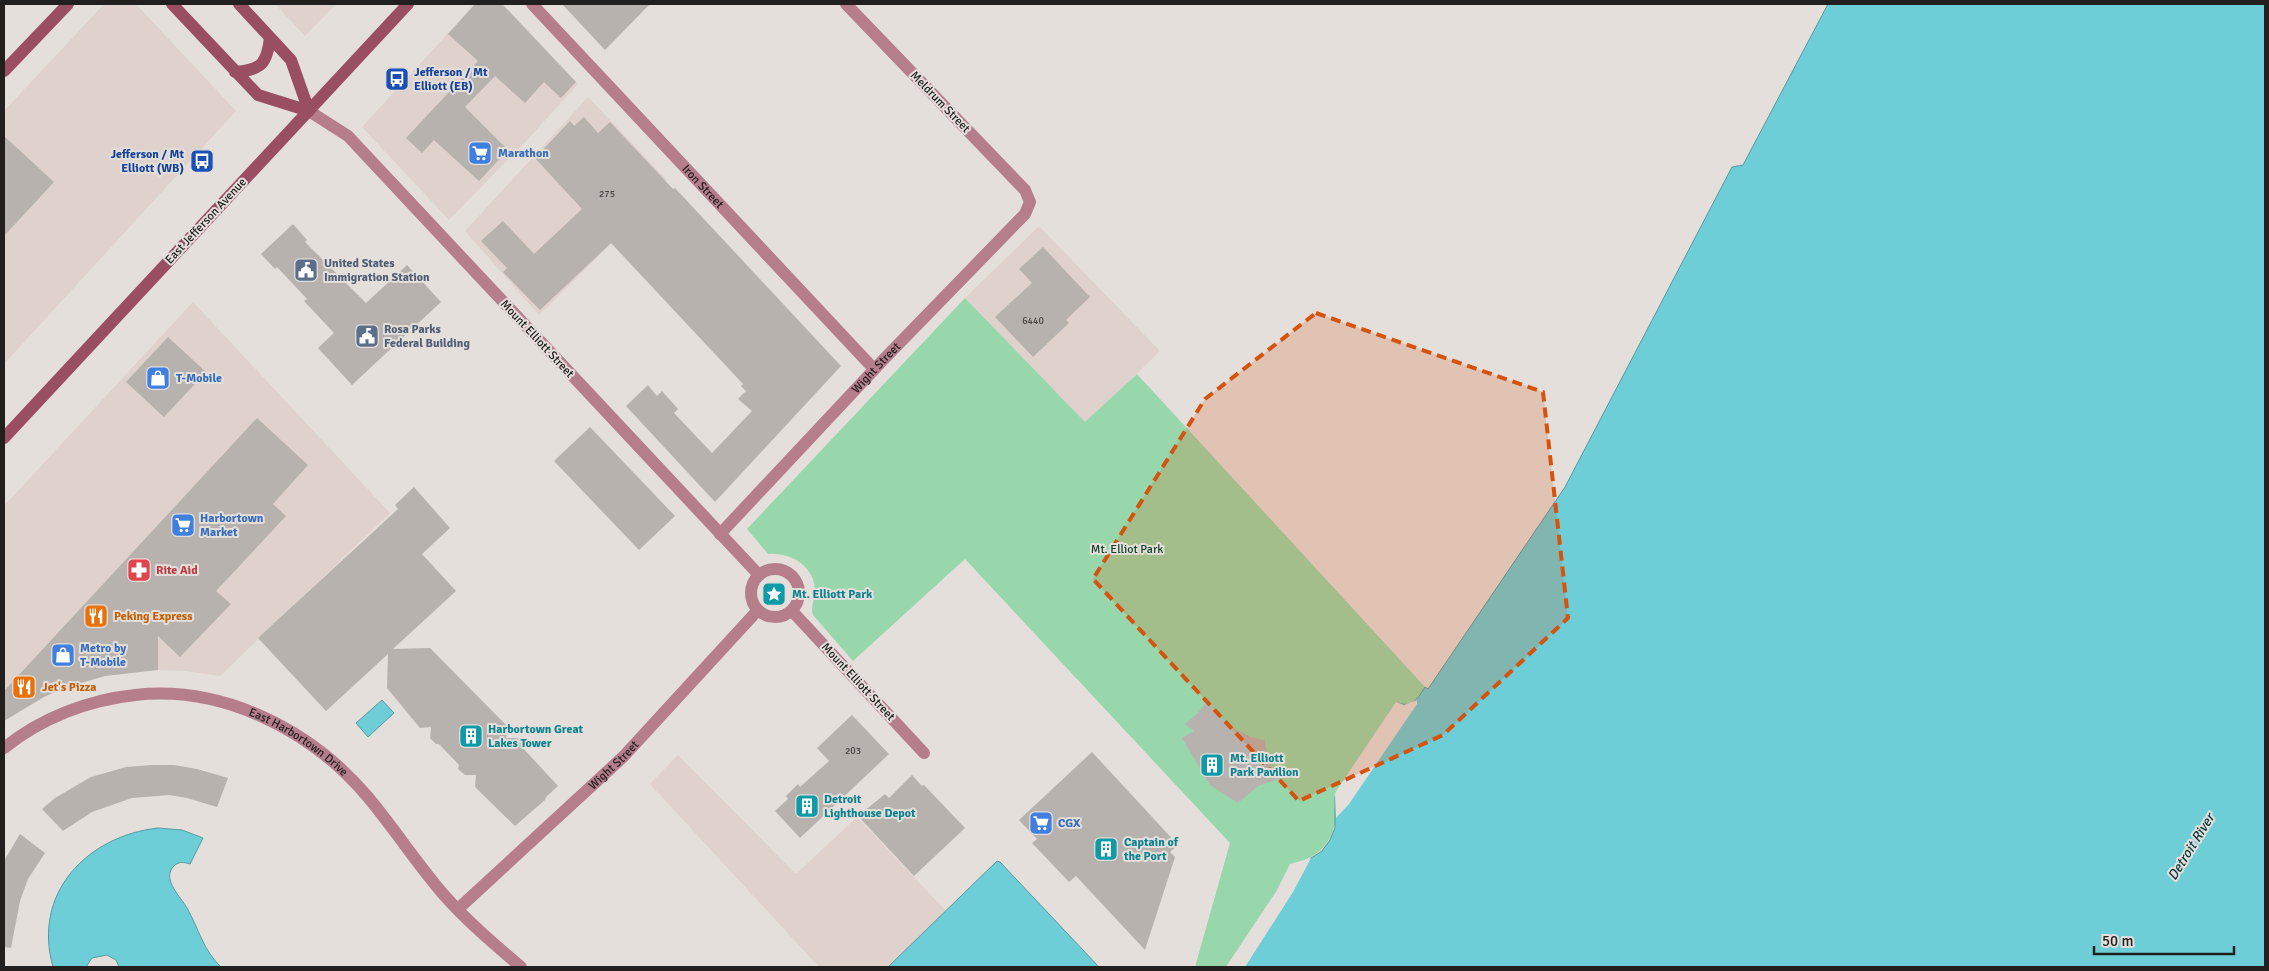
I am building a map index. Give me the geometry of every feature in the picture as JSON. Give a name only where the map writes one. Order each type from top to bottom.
[{"type":"main road","points":[[4,71],[68,4]]},
{"type":"main road","name":"Mount Elliott Street","points":[[172,4],[258,95],[309,111]]},
{"type":"main road","points":[[239,4],[292,60],[309,111]]},
{"type":"main road","name":"East Jefferson Avenue","points":[[4,438],[408,4]]},
{"type":"main road","points":[[235,72],[251,71],[262,64],[268,53],[270,38]]},
{"type":"street","name":"Iron Street","points":[[532,4],[874,369]]},
{"type":"street","name":"Meldrum Street","points":[[846,4],[1024,190],[1030,202]]},
{"type":"street","name":"Mount Elliott Street","points":[[309,111],[348,136],[759,575]]},
{"type":"street","name":"Wight Street","points":[[720,534],[874,369],[1025,214],[1030,202]]},
{"type":"street","points":[[780,569],[793,577],[798,583],[799,598],[792,611],[785,615],[771,617],[758,610],[751,593],[752,586],[759,575],[765,571],[780,569]]},
{"type":"street","name":"Wight Street","points":[[458,909],[623,757],[758,610]]},
{"type":"street","name":"Mount Elliott Street","points":[[792,611],[924,753]]},
{"type":"street","name":"East Harbortown Drive","points":[[4,748],[40,723],[66,712],[122,696],[169,693],[196,696],[223,702],[260,714],[314,747],[351,779],[367,796],[443,894],[520,967]]},
{"type":"highlighted area","points":[[1316,313],[1543,392],[1568,618],[1443,735],[1299,801],[1093,579],[1205,399]]},
{"type":"shaded area","points":[[104,4],[136,4],[236,111],[4,364],[4,111]]},
{"type":"shaded area","points":[[275,4],[336,4],[305,36]]},
{"type":"shaded area","points":[[475,4],[503,4],[578,84],[529,138],[449,220],[362,127]]},
{"type":"shaded area","points":[[588,97],[667,180],[606,238],[612,243],[539,315],[465,231]]},
{"type":"shaded area","points":[[1039,226],[1160,351],[1086,423],[965,298]]},
{"type":"shaded area","name":"Harbortown Market","points":[[193,302],[390,513],[220,676],[186,671],[155,670],[91,678],[46,695],[4,721],[4,506]]},
{"type":"shaded area","points":[[678,755],[796,874],[857,817],[946,911],[888,967],[819,967],[650,784]]},
{"type":"green space","name":"Mt. Elliot Park","points":[[965,298],[1085,422],[1137,374],[1425,687],[1417,700],[1404,705],[1337,794],[1335,801],[1335,823],[1329,840],[1311,857],[1293,864],[1228,967],[1195,967],[1230,843],[965,559],[853,661],[813,615],[815,591],[811,574],[800,562],[793,558],[785,555],[768,554],[747,529]]},
{"type":"water","name":"Detroit River","points":[[1828,4],[2265,4],[2265,967],[1228,967],[1294,864],[1308,860],[1322,851],[1330,840],[1335,828],[1335,797],[1398,703],[1411,703],[1415,701],[1425,687],[1428,689],[1565,487],[1732,167],[1743,165]]},
{"type":"water","points":[[382,700],[394,713],[368,737],[356,723]]},
{"type":"water","points":[[158,828],[182,830],[203,838],[190,864],[183,862],[177,864],[170,872],[170,877],[171,883],[187,908],[205,946],[221,967],[119,967],[116,960],[107,955],[92,958],[86,967],[53,967],[49,940],[51,915],[58,893],[71,873],[88,856],[109,843],[132,833]]},
{"type":"water","points":[[997,861],[1099,967],[888,967]]},
{"type":"pier","points":[[1417,700],[1417,704],[1349,804],[1336,818],[1335,793],[1396,702],[1404,705]]},
{"type":"pier","points":[[1311,858],[1293,892],[1245,967],[1226,967],[1277,890],[1290,864]]},
{"type":"building","points":[[475,4],[502,4],[576,82],[561,98],[544,82],[525,103],[495,76],[465,107],[508,150],[479,181],[434,140],[422,153],[406,138],[478,61],[448,34]]},
{"type":"building","points":[[562,4],[650,4],[605,50]]},
{"type":"building","points":[[584,117],[598,133],[610,122],[673,189],[675,188],[841,366],[715,502],[626,406],[648,385],[657,396],[662,391],[678,409],[674,413],[712,453],[752,411],[738,399],[746,391],[741,386],[743,384],[611,243],[540,310],[503,272],[507,268],[481,241],[503,221],[534,254],[582,209],[535,158],[570,121],[574,126]]},
{"type":"building","points":[[4,136],[54,182],[4,236]]},
{"type":"building","name":"Rosa Parks Federal Building","points":[[293,224],[307,240],[305,242],[366,303],[407,265],[441,302],[352,385],[318,348],[334,333],[304,301],[307,299],[277,267],[275,269],[261,254]]},
{"type":"building","points":[[1043,247],[1090,297],[1066,320],[1069,323],[1033,357],[995,317],[1032,283],[1019,269]]},
{"type":"building","points":[[168,337],[206,372],[164,417],[126,382]]},
{"type":"building","points":[[257,418],[308,465],[273,504],[286,516],[216,591],[231,604],[180,657],[158,636],[158,670],[105,676],[64,688],[44,697],[4,721],[4,691]]},
{"type":"building","points":[[590,427],[675,516],[639,550],[554,461]]},
{"type":"building","points":[[414,487],[450,528],[422,554],[456,591],[393,649],[430,648],[508,727],[506,738],[518,738],[522,743],[522,747],[558,786],[515,826],[475,787],[476,775],[465,775],[458,769],[459,765],[439,744],[436,744],[430,738],[431,727],[420,728],[387,688],[388,654],[326,711],[258,638],[398,509],[395,505]]},
{"type":"building","points":[[1207,702],[1220,717],[1236,730],[1251,737],[1265,740],[1266,755],[1271,768],[1279,779],[1258,786],[1238,803],[1210,785],[1182,738],[1194,731],[1185,724]]},
{"type":"building","points":[[852,715],[889,754],[800,838],[775,811],[788,799],[786,796],[798,784],[800,787],[829,761],[817,748]]},
{"type":"building","name":"Captain of the Port","points":[[1092,752],[1178,845],[1170,852],[1175,857],[1145,950],[1076,876],[1069,882],[1032,843],[1037,839],[1019,820]]},
{"type":"building","points":[[174,765],[228,778],[217,807],[169,795],[132,798],[92,812],[63,831],[42,809],[55,798],[91,777],[126,767]]},
{"type":"building","points":[[912,775],[965,828],[914,876],[858,816],[885,794],[889,798]]},
{"type":"building","points":[[20,834],[45,853],[28,879],[20,901],[11,948],[4,947],[4,861]]},
{"type":"place","name":"Jefferson / Mt Elliott (EB)","points":[[397,79]]},
{"type":"place","name":"Marathon","points":[[480,153]]},
{"type":"place","name":"Jefferson / Mt Elliott (WB)","points":[[202,161]]},
{"type":"place","name":"United States Immigration Station","points":[[306,270]]},
{"type":"place","name":"Rosa Parks Federal Building","points":[[367,336]]},
{"type":"place","name":"T-Mobile","points":[[158,378]]},
{"type":"place","name":"Harbortown Market","points":[[183,525]]},
{"type":"place","name":"Rite Aid","points":[[139,570]]},
{"type":"place","name":"Mt. Elliott Park","points":[[774,594]]},
{"type":"place","name":"Peking Express","points":[[96,616]]},
{"type":"place","name":"Metro by T-Mobile","points":[[63,655]]},
{"type":"place","name":"Jet's Pizza","points":[[24,687]]},
{"type":"place","name":"Harbortown Great Lakes Tower","points":[[471,736]]},
{"type":"place","name":"Mt. Elliott Park Pavilion","points":[[1212,765]]},
{"type":"place","name":"Detroit Lighthouse Depot","points":[[807,806]]},
{"type":"place","name":"CGX","points":[[1041,823]]},
{"type":"place","name":"Captain of the Port","points":[[1106,849]]}]
